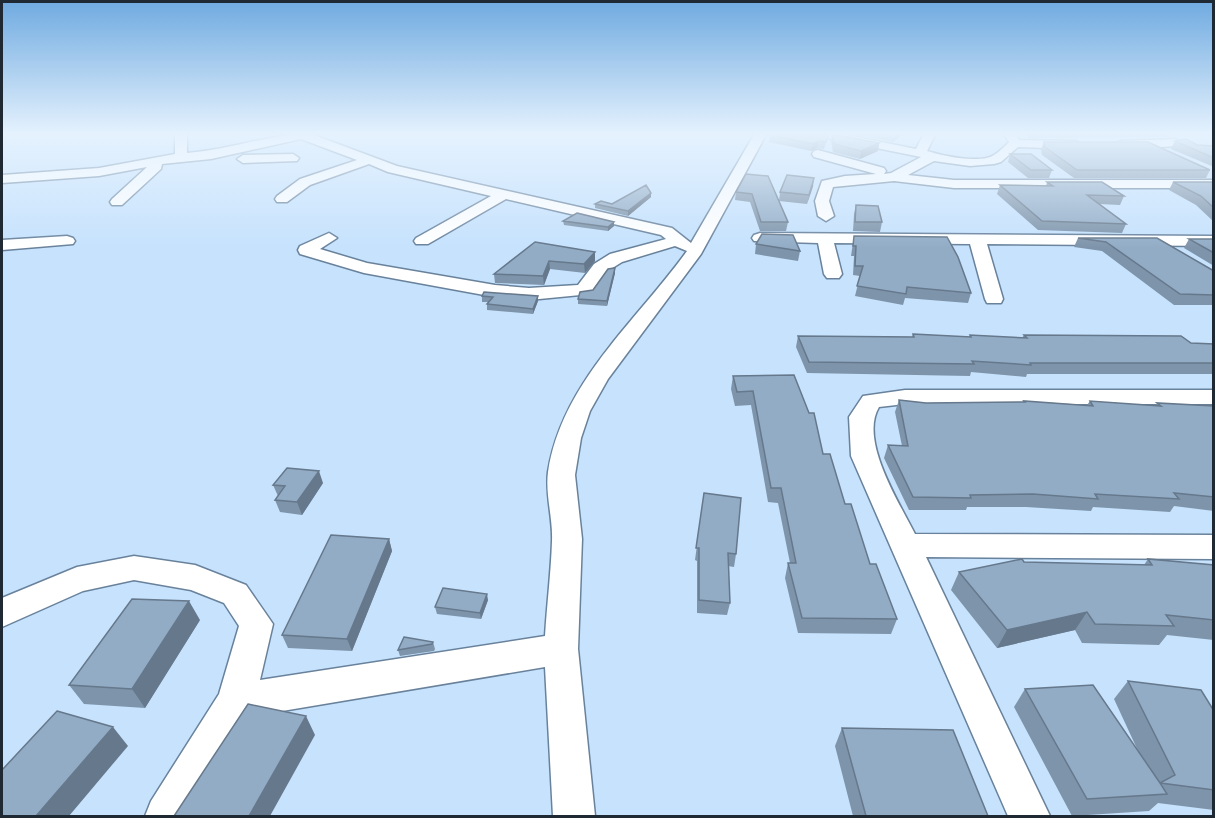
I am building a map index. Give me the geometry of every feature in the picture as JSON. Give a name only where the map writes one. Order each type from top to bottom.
[{"type":"street","points":[[2,181],[104,171]]},
{"type":"street","points":[[117,202],[150,171]]},
{"type":"street","points":[[282,199],[305,182],[336,171]]},
{"type":"street","points":[[403,171],[652,227],[666,231],[687,247]]},
{"type":"street","points":[[574,816],[561,649],[567,539],[561,475],[568,438],[578,411],[598,377],[736,171]]},
{"type":"street","points":[[880,171],[897,176],[954,184],[1214,184]]},
{"type":"street","points":[[826,216],[822,201],[827,184],[845,180],[897,176],[903,171]]},
{"type":"street","points":[[1052,171],[1070,184]]},
{"type":"street","points":[[422,242],[506,194]]},
{"type":"street","points":[[329,238],[306,250],[364,268],[495,291],[529,294],[584,290],[600,268],[616,258],[687,247]]},
{"type":"street","points":[[760,238],[1214,241]]},
{"type":"street","points":[[825,238],[833,274]]},
{"type":"street","points":[[977,238],[994,299]]},
{"type":"street","points":[[2,245],[67,241]]},
{"type":"street","points":[[1157,241],[1185,259]]},
{"type":"street","points":[[1029,816],[864,456],[861,417],[871,401],[904,397],[1214,397]]},
{"type":"street","points":[[905,545],[1214,547]]},
{"type":"street","points":[[2,613],[77,580],[134,568],[195,578],[235,594],[256,624],[236,701],[166,816]]},
{"type":"street","points":[[236,701],[561,649]]},
{"type":"building","points":[[746,174],[768,176],[788,222],[761,222],[752,194],[736,192]]},
{"type":"building","points":[[787,175],[814,178],[809,195],[780,192]]},
{"type":"building","points":[[1047,182],[1102,182],[1124,196],[1087,195],[1126,224],[1042,221],[1000,185],[1053,186]]},
{"type":"building","points":[[1173,182],[1214,182],[1214,208],[1201,196]]},
{"type":"building","points":[[646,185],[651,193],[628,211],[595,204],[601,201],[612,204]]},
{"type":"building","points":[[856,205],[878,206],[882,222],[855,222]]},
{"type":"building","points":[[577,213],[614,222],[608,227],[563,221]]},
{"type":"building","points":[[762,234],[793,235],[800,251],[756,244]]},
{"type":"building","points":[[854,236],[947,237],[958,257],[971,293],[907,287],[906,294],[857,286],[863,266],[855,266]]},
{"type":"building","points":[[1078,238],[1157,238],[1214,271],[1214,295],[1180,294],[1106,242]]},
{"type":"building","points":[[1189,239],[1214,239],[1214,253]]},
{"type":"building","points":[[535,242],[595,252],[584,264],[549,261],[543,276],[494,274]]},
{"type":"building","points":[[615,268],[607,301],[578,299],[580,292],[593,290],[608,269]]},
{"type":"building","points":[[484,292],[538,296],[533,309],[487,304],[493,297],[482,296]]},
{"type":"building","points":[[913,334],[1027,338],[1024,335],[1181,336],[1191,343],[1214,344],[1214,363],[1030,363],[1031,365],[972,361],[974,364],[809,362],[798,336],[914,337]]},
{"type":"building","points":[[794,375],[809,413],[814,413],[823,454],[830,454],[845,504],[851,504],[870,564],[876,564],[897,619],[802,618],[788,563],[796,563],[781,488],[771,488],[753,391],[737,392],[733,376]]},
{"type":"building","points":[[899,400],[926,403],[1024,401],[1093,406],[1090,401],[1161,406],[1157,403],[1214,406],[1214,497],[1174,493],[1179,499],[1095,494],[1098,499],[1033,494],[970,495],[971,498],[913,497],[888,445],[908,446]]},
{"type":"building","points":[[287,468],[319,471],[297,502],[275,500],[285,486],[273,485]]},
{"type":"building","points":[[704,493],[741,498],[736,554],[728,553],[730,603],[699,600],[699,548],[696,548]]},
{"type":"building","points":[[331,535],[389,539],[347,639],[282,635]]},
{"type":"building","points":[[1022,559],[1024,562],[1152,565],[1148,559],[1214,565],[1214,620],[1166,615],[1174,626],[1095,624],[1087,612],[1007,630],[959,572]]},
{"type":"building","points":[[443,588],[487,594],[480,613],[435,607]]},
{"type":"building","points":[[132,599],[189,601],[132,689],[69,685]]},
{"type":"building","points":[[404,637],[433,642],[398,650]]},
{"type":"building","points":[[1128,681],[1201,690],[1214,711],[1214,790],[1160,783],[1175,775]]},
{"type":"building","points":[[1093,685],[1167,794],[1087,799],[1025,689]]},
{"type":"building","points":[[248,704],[306,716],[249,816],[174,816]]},
{"type":"building","points":[[57,711],[113,727],[36,816],[2,816],[2,770]]},
{"type":"building","points":[[842,728],[953,730],[988,816],[866,816]]}]
